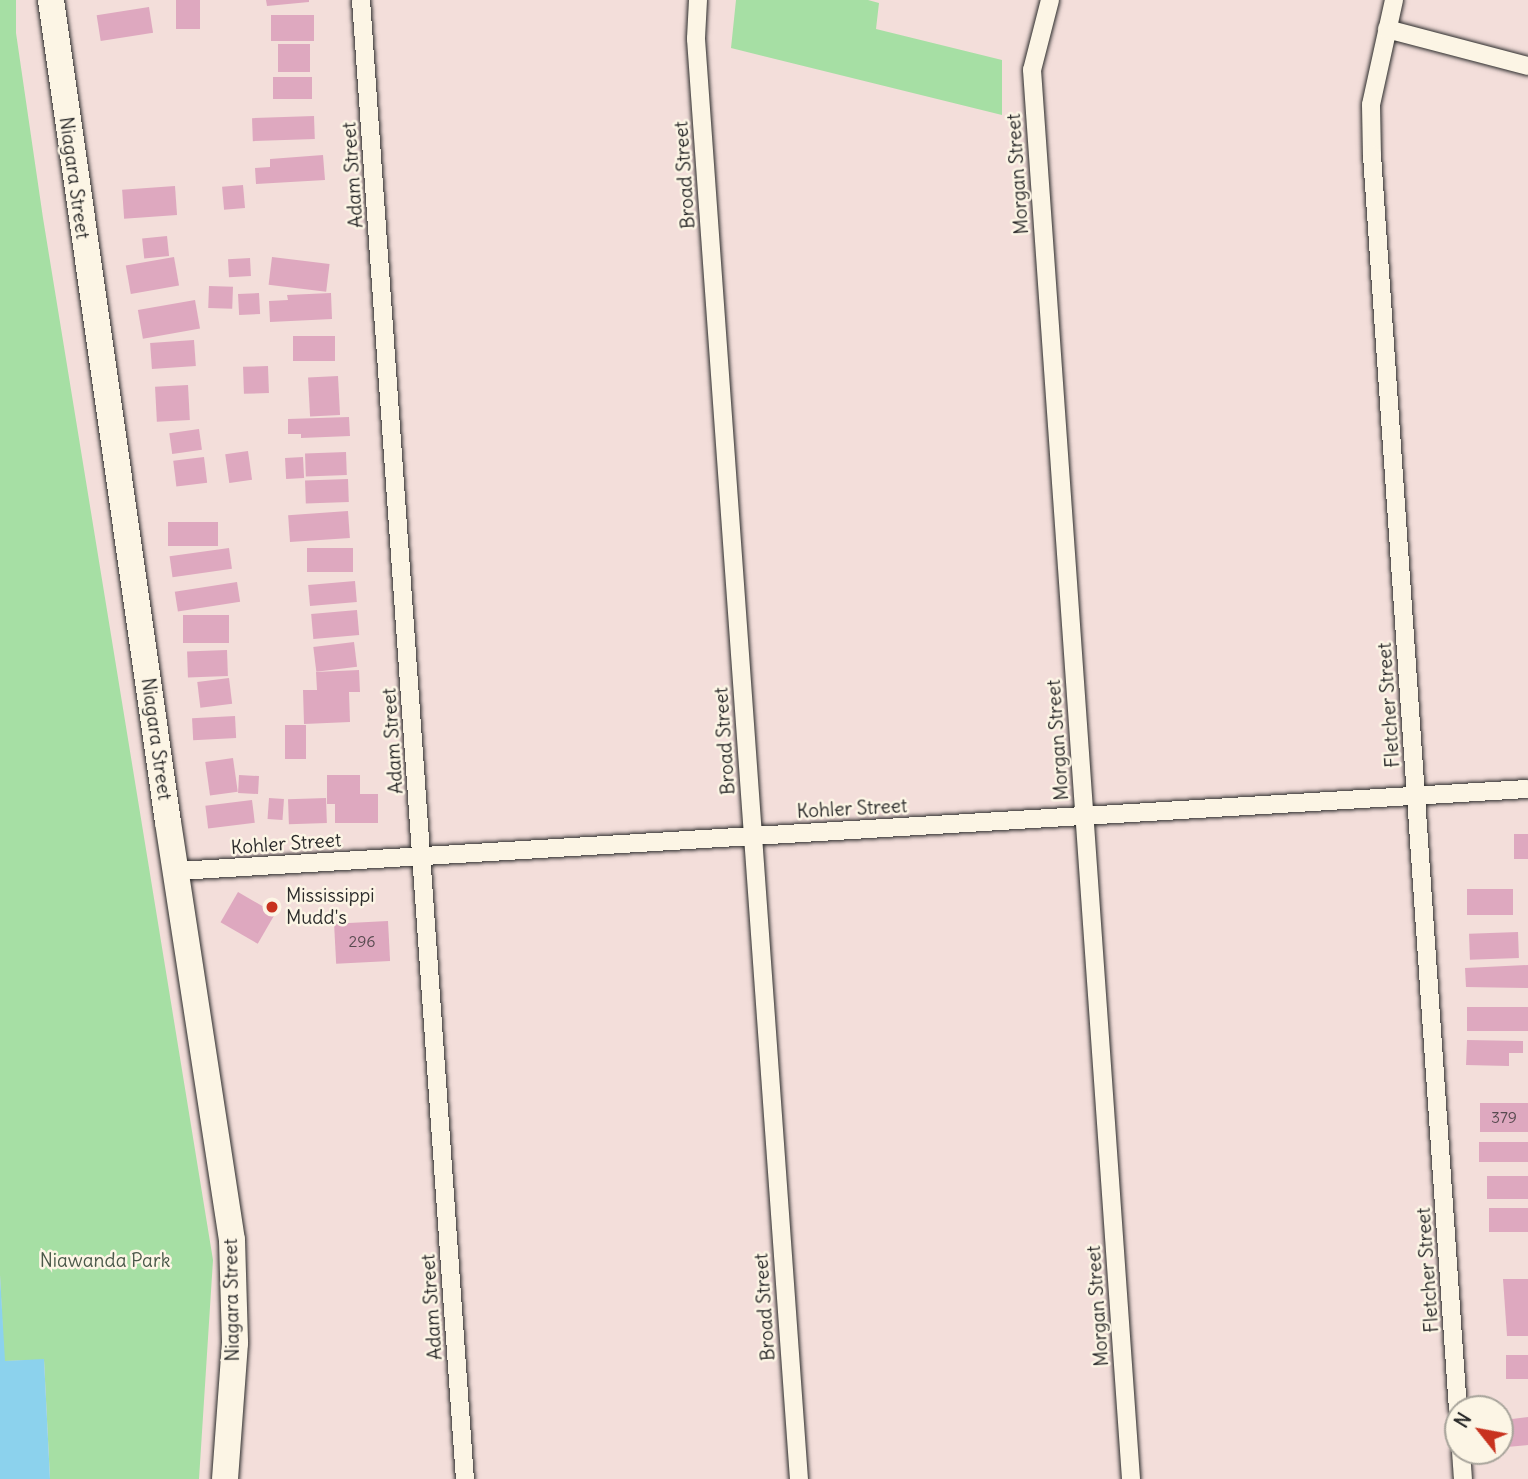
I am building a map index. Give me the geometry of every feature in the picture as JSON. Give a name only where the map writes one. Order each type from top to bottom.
[{"type":"main road","name":"Niagara Street","points":[[51,0],[168,822],[178,871],[232,1240],[235,1343],[225,1479]]},
{"type":"street","name":"Adam Street","points":[[361,0],[465,1479]]},
{"type":"street","name":"Broad Street","points":[[698,0],[698,66],[799,1479]]},
{"type":"street","name":"Morgan Street","points":[[1050,0],[1032,70],[1131,1479]]},
{"type":"street","name":"Fletcher Street","points":[[1394,0],[1371,105],[1372,155],[1457,1395]]},
{"type":"street","points":[[1387,29],[1528,66]]},
{"type":"street","name":"Kohler Street","points":[[178,871],[1528,789]]},
{"type":"green space","name":"Niawanda Park","points":[[0,0],[16,0],[16,33],[43,218],[213,1260],[199,1479],[50,1479],[44,1360],[4,1361],[0,1275]]},
{"type":"green space","points":[[736,0],[868,0],[879,3],[876,29],[1002,60],[1002,115],[731,48]]},
{"type":"water","points":[[0,1275],[5,1361],[44,1359],[50,1479],[0,1479]]},
{"type":"building","points":[[176,0],[200,0],[200,29],[176,29]]},
{"type":"building","points":[[266,0],[309,0],[309,2],[267,6]]},
{"type":"building","points":[[149,7],[153,33],[101,41],[97,15]]},
{"type":"building","points":[[271,15],[314,15],[314,41],[271,41]]},
{"type":"building","points":[[278,44],[310,44],[310,72],[278,72]]},
{"type":"building","points":[[273,77],[312,77],[312,99],[273,99]]},
{"type":"building","points":[[314,116],[315,139],[253,141],[252,118]]},
{"type":"building","points":[[323,155],[325,180],[256,184],[255,168],[270,167],[270,159]]},
{"type":"building","points":[[243,185],[245,208],[224,210],[222,187]]},
{"type":"building","points":[[175,186],[177,215],[124,219],[122,190]]},
{"type":"building","points":[[167,236],[169,256],[144,259],[142,239]]},
{"type":"building","points":[[174,257],[179,286],[131,294],[126,266]]},
{"type":"building","points":[[272,257],[330,264],[326,292],[269,285]]},
{"type":"building","points":[[250,258],[251,276],[229,277],[228,259]]},
{"type":"building","points":[[209,286],[233,287],[232,309],[208,308]]},
{"type":"building","points":[[259,293],[260,314],[239,315],[238,294]]},
{"type":"building","points":[[331,293],[332,319],[270,322],[269,301],[288,300],[287,295]]},
{"type":"building","points":[[195,300],[200,329],[143,339],[138,310]]},
{"type":"building","points":[[293,336],[335,336],[335,361],[293,361]]},
{"type":"building","points":[[194,340],[196,366],[152,369],[150,343]]},
{"type":"building","points":[[268,366],[269,393],[244,394],[243,367]]},
{"type":"building","points":[[338,376],[340,415],[310,417],[308,378]]},
{"type":"building","points":[[188,385],[190,420],[157,422],[155,387]]},
{"type":"building","points":[[349,417],[350,436],[301,438],[301,434],[288,434],[288,419]]},
{"type":"building","points":[[199,429],[202,450],[172,454],[169,433]]},
{"type":"building","points":[[248,451],[252,480],[229,483],[225,454]]},
{"type":"building","points":[[346,452],[347,475],[306,476],[305,453]]},
{"type":"building","points":[[204,457],[207,483],[176,487],[173,461]]},
{"type":"building","points":[[303,457],[304,478],[286,479],[285,458]]},
{"type":"building","points":[[348,479],[349,502],[306,503],[305,481]]},
{"type":"building","points":[[348,511],[350,538],[290,542],[288,515]]},
{"type":"building","points":[[168,522],[218,522],[218,546],[168,546]]},
{"type":"building","points":[[229,548],[232,569],[173,577],[170,556]]},
{"type":"building","points":[[307,548],[353,548],[353,572],[307,572]]},
{"type":"building","points":[[355,581],[357,602],[310,606],[308,585]]},
{"type":"building","points":[[237,582],[240,602],[178,612],[175,592]]},
{"type":"building","points":[[357,610],[359,635],[313,639],[311,614]]},
{"type":"building","points":[[183,615],[229,615],[229,643],[183,643]]},
{"type":"building","points":[[354,642],[357,667],[316,672],[313,647]]},
{"type":"building","points":[[227,650],[228,676],[188,677],[187,651]]},
{"type":"building","points":[[359,670],[360,692],[349,692],[350,722],[304,724],[303,690],[317,690],[316,672]]},
{"type":"building","points":[[229,678],[232,704],[200,708],[197,682]]},
{"type":"building","points":[[235,716],[236,738],[193,740],[192,718]]},
{"type":"building","points":[[285,725],[306,725],[306,759],[285,759]]},
{"type":"building","points":[[233,758],[238,792],[210,796],[205,762]]},
{"type":"building","points":[[239,775],[259,776],[258,794],[238,793]]},
{"type":"building","points":[[327,775],[360,775],[360,794],[378,794],[378,823],[335,823],[335,804],[327,804]]},
{"type":"building","points":[[269,798],[284,799],[282,820],[268,819]]},
{"type":"building","points":[[326,798],[327,823],[289,824],[288,799]]},
{"type":"building","points":[[252,800],[255,823],[208,829],[205,806]]},
{"type":"building","points":[[1514,834],[1528,834],[1528,859],[1514,859]]},
{"type":"building","points":[[1467,889],[1513,889],[1513,915],[1467,915]]},
{"type":"building","points":[[238,892],[275,914],[258,944],[220,922]]},
{"type":"building","points":[[388,921],[390,961],[336,964],[334,924]]},
{"type":"building","points":[[1518,932],[1519,958],[1470,960],[1469,934]]},
{"type":"building","points":[[1528,965],[1528,988],[1466,987],[1465,968]]},
{"type":"building","points":[[1467,1007],[1528,1007],[1528,1031],[1467,1031]]},
{"type":"building","points":[[1467,1040],[1523,1041],[1523,1053],[1509,1053],[1509,1066],[1466,1065]]},
{"type":"building","points":[[1480,1103],[1528,1103],[1528,1132],[1480,1132]]},
{"type":"building","points":[[1479,1142],[1528,1142],[1528,1162],[1479,1162]]},
{"type":"building","points":[[1487,1176],[1528,1176],[1528,1199],[1487,1199]]},
{"type":"building","points":[[1489,1208],[1528,1208],[1528,1232],[1489,1232]]},
{"type":"building","points":[[1503,1279],[1528,1279],[1528,1336],[1507,1336]]},
{"type":"building","points":[[1506,1355],[1528,1355],[1528,1379],[1506,1379]]},
{"type":"building","points":[[1528,1417],[1528,1445],[1514,1446],[1514,1419]]},
{"type":"place","name":"Mississippi Mudd's","points":[[272,907]]}]
